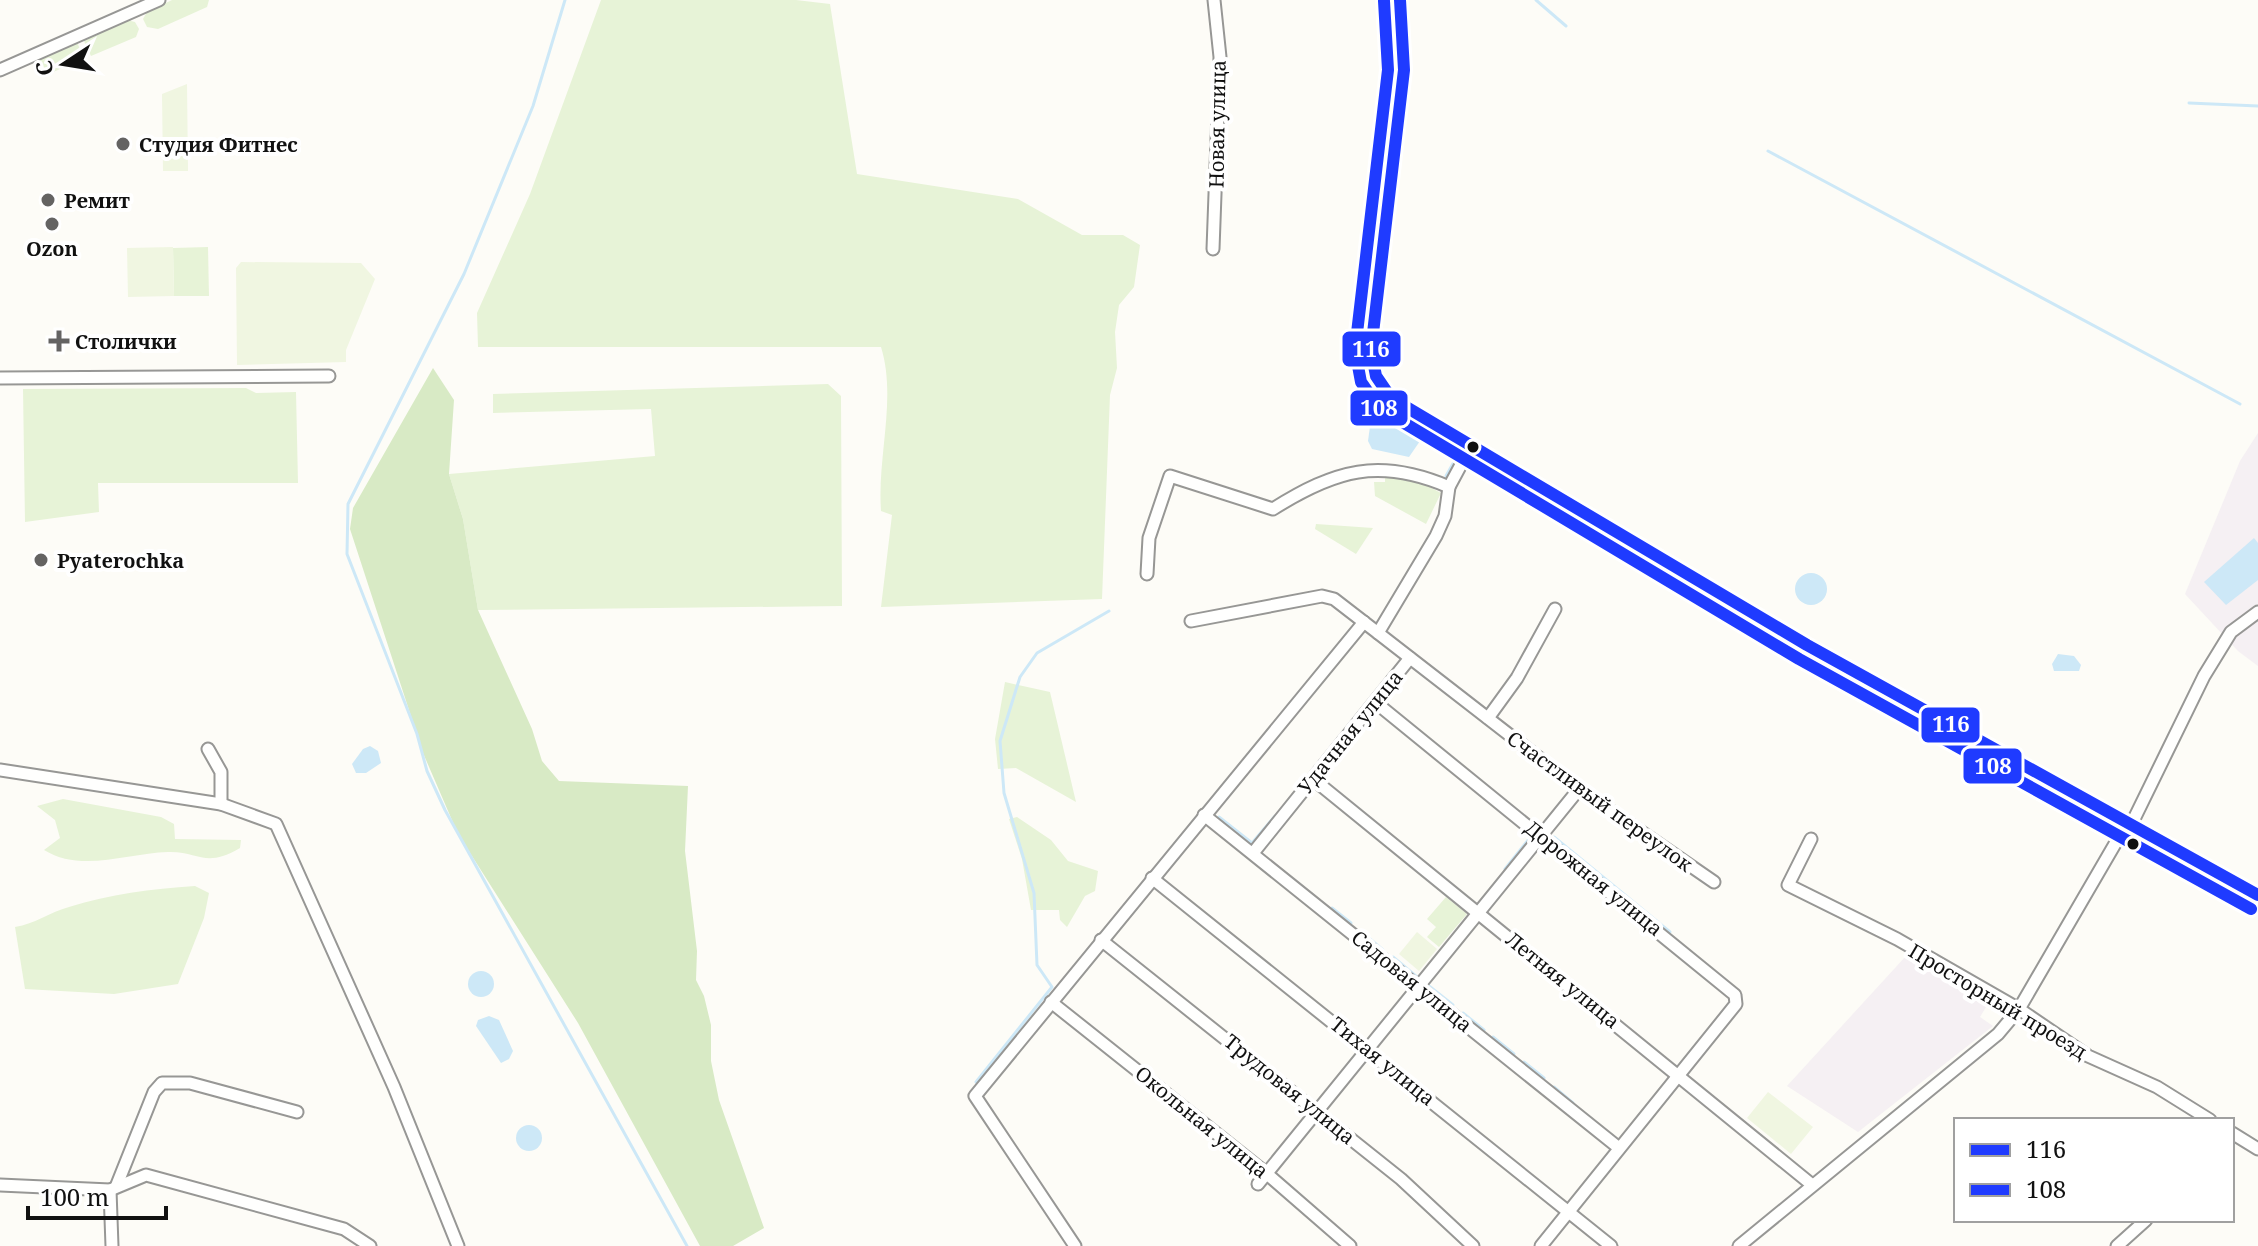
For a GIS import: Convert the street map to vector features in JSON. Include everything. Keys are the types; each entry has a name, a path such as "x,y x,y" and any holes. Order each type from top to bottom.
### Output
{"street":[{"path":"0,70 159,0"},
{"name":"Новая улица","path":"1213,249 1220,57 1214,0"},
{"path":"1400,0 1404,70 1371,357 1379,382 1391,398 1740,606 2126,825 2258,895"},
{"path":"0,378 329,376"},
{"path":"1378,633 1436,536 1445,516 1449,487 1471,446"},
{"path":"1147,574 1149,538 1170,476 1273,509 1315,482 1361,472 1405,471 1449,487"},
{"name":"Удачная улица","path":"1191,621 1322,596 1334,599 1410,658 1253,853"},
{"name":"Счастливый переулок","path":"1488,718 1517,678 1555,609"},
{"path":"1739,1246 1998,1034 2019,1009 2126,825 2135,817 2204,676 2225,641 2231,632 2258,612"},
{"path":"1075,1246 975,1096 1364,622"},
{"name":"Счастливый переулок","path":"1410,658 1579,789 1714,882"},
{"name":"Дорожная улица","path":"1375,702 1735,995 1736,1004 1541,1246"},
{"path":"208,749 221,772 221,804"},
{"path":"0,770 221,804 276,824 394,1087 458,1246"},
{"name":"Летняя улица","path":"1313,779 1811,1184"},
{"path":"1258,1184 1579,789"},
{"name":"Садовая улица","path":"1204,815 1619,1148"},
{"name":"Просторный проезд","path":"1811,839 1788,885 1897,939 2019,1009 2088,1056 2157,1087 2207,1118"},
{"name":"Тихая улица","path":"1152,878 1367,1047 1611,1246"},
{"name":"Трудовая улица","path":"1101,940 1401,1179 1473,1246"},
{"name":"Окольная улица","path":"1051,1002 1266,1173 1350,1246"},
{"path":"112,1246 113,1189 154,1092 162,1083 190,1083 297,1112"},
{"path":"2234,1136 2258,1149"},
{"path":"0,1185 113,1189 146,1175 344,1229 370,1246"},
{"path":"2117,1246 2144,1222"}],"shaded area":[{"path":"2258,433 2258,666 2238,651 2185,594 2240,461"},
{"path":"1906,956 1986,1007 1980,1017 1993,1026 1858,1132 1787,1086"}],"green space":[{"path":"172,0 209,0 207,7 158,29 147,27 143,19 147,12"},
{"path":"601,0 796,0 830,4 857,174 1018,199 1082,235 1123,235 1140,245 1134,287 1119,305 1115,332 1117,368 1110,395 1102,599 881,607 892,515 881,511 887,387 881,347 478,347 477,313 530,194"},
{"path":"127,20 135,22 139,29 136,37 91,56 83,39"},
{"path":"77,42 84,59 46,75 34,67 39,59"},
{"path":"187,84 188,171 163,171 162,94"},
{"path":"173,247 174,296 128,297 127,248"},
{"path":"208,247 209,296 174,296 173,248"},
{"path":"241,262 361,263 375,279 346,350 346,362 237,365 236,268"},
{"path":"433,368 454,400 449,474 463,519 478,610 532,729 542,761 559,781 688,786 685,851 697,951 696,980 704,996 711,1025 711,1061 719,1100 764,1228 733,1246 700,1246 578,1023 458,834 423,753 350,529 353,508"},
{"path":"828,384 841,396 842,606 478,610 463,519 449,474 655,456 651,409 493,413 493,394"},
{"path":"246,388 256,393 296,392 298,483 98,483 99,512 25,522 23,389"},
{"path":"1385,476 1422,483 1441,493 1426,524 1375,496 1374,482 1385,482"},
{"path":"1316,524 1373,528 1356,554 1315,529"},
{"path":"1005,682 1050,692 1076,802 1016,768 998,769 995,739"},
{"path":"63,799 161,817 174,824 175,839 241,840 240,848 210,858 179,852 89,861 58,857 44,850 60,838 55,820 37,806"},
{"path":"1017,817 1051,840 1068,861 1098,871 1095,891 1085,896 1067,927 1060,920 1059,910 1031,910 1022,859 1009,819"},
{"path":"195,886 209,893 204,918 178,984 114,994 25,989 15,927 100,899"},
{"path":"1446,897 1467,914 1439,947 1427,937 1436,927 1427,919"},
{"path":"1417,932 1437,949 1419,971 1399,954"},
{"path":"1768,1092 1813,1127 1791,1154 1747,1118"}],"water":[{"path":"1376,415 1418,434 1420,441 1409,457 1372,449 1368,441 1371,419"},
{"path":"2254,538 2258,543 2258,580 2226,605 2204,582"},
{"path":"1811,573 1823,577 1827,589 1823,601 1811,605 1799,601 1795,589 1799,577"},
{"path":"2058,654 2074,656 2081,665 2079,671 2054,671 2052,664"},
{"path":"370,746 378,751 381,763 366,773 356,773 352,764 363,749"},
{"path":"481,971 490,975 494,984 490,993 481,997 472,993 468,984 472,975"},
{"path":"489,1016 499,1020 513,1051 509,1059 501,1063 476,1026 478,1020"},
{"path":"529,1125 538,1129 542,1138 538,1147 529,1151 520,1147 516,1138 520,1129"}],"waterway":[{"path":"565,0 533,106 464,274 348,504 347,554 417,734 427,771 445,810 687,1246"},
{"path":"1536,0 1566,26"},
{"path":"2189,103 2258,106"},
{"path":"1768,151 2240,404"},
{"path":"1441,439 1459,453 1446,476"},
{"path":"976,1082 1052,987 1037,965 1034,893 1004,793 1000,741 1020,677 1037,653 1109,611"},
{"path":"1219,817 1252,843 1275,816"},
{"path":"1554,837 1670,932"},
{"path":"1505,869 1529,839"},
{"path":"1332,908 1351,923"},
{"path":"1364,934 1383,950"},
{"path":"1393,957 1417,977"},
{"path":"1429,986 1453,1005"},
{"path":"1463,1013 1484,1030"},
{"path":"1493,1037 1514,1054"},
{"path":"1524,1062 1544,1078"},
{"path":"1554,1087 1573,1103"}],"transit line":[{"name":"116","path":"1400,0 1404,70 1371,350 1376,376 1391,398 1807,645 2258,895"},
{"name":"108","path":"1384,1 1388,70 1355,350 1361,382 1379,408 1799,659 2251,909"}],"place":[{"name":"Студия Фитнес","path":"123,144"},
{"name":"Ремит","path":"48,200"},
{"name":"Ozon","path":"52,224"},
{"name":"Столички","path":"59,341"},
{"name":"Pyaterochka","path":"41,560"}]}
